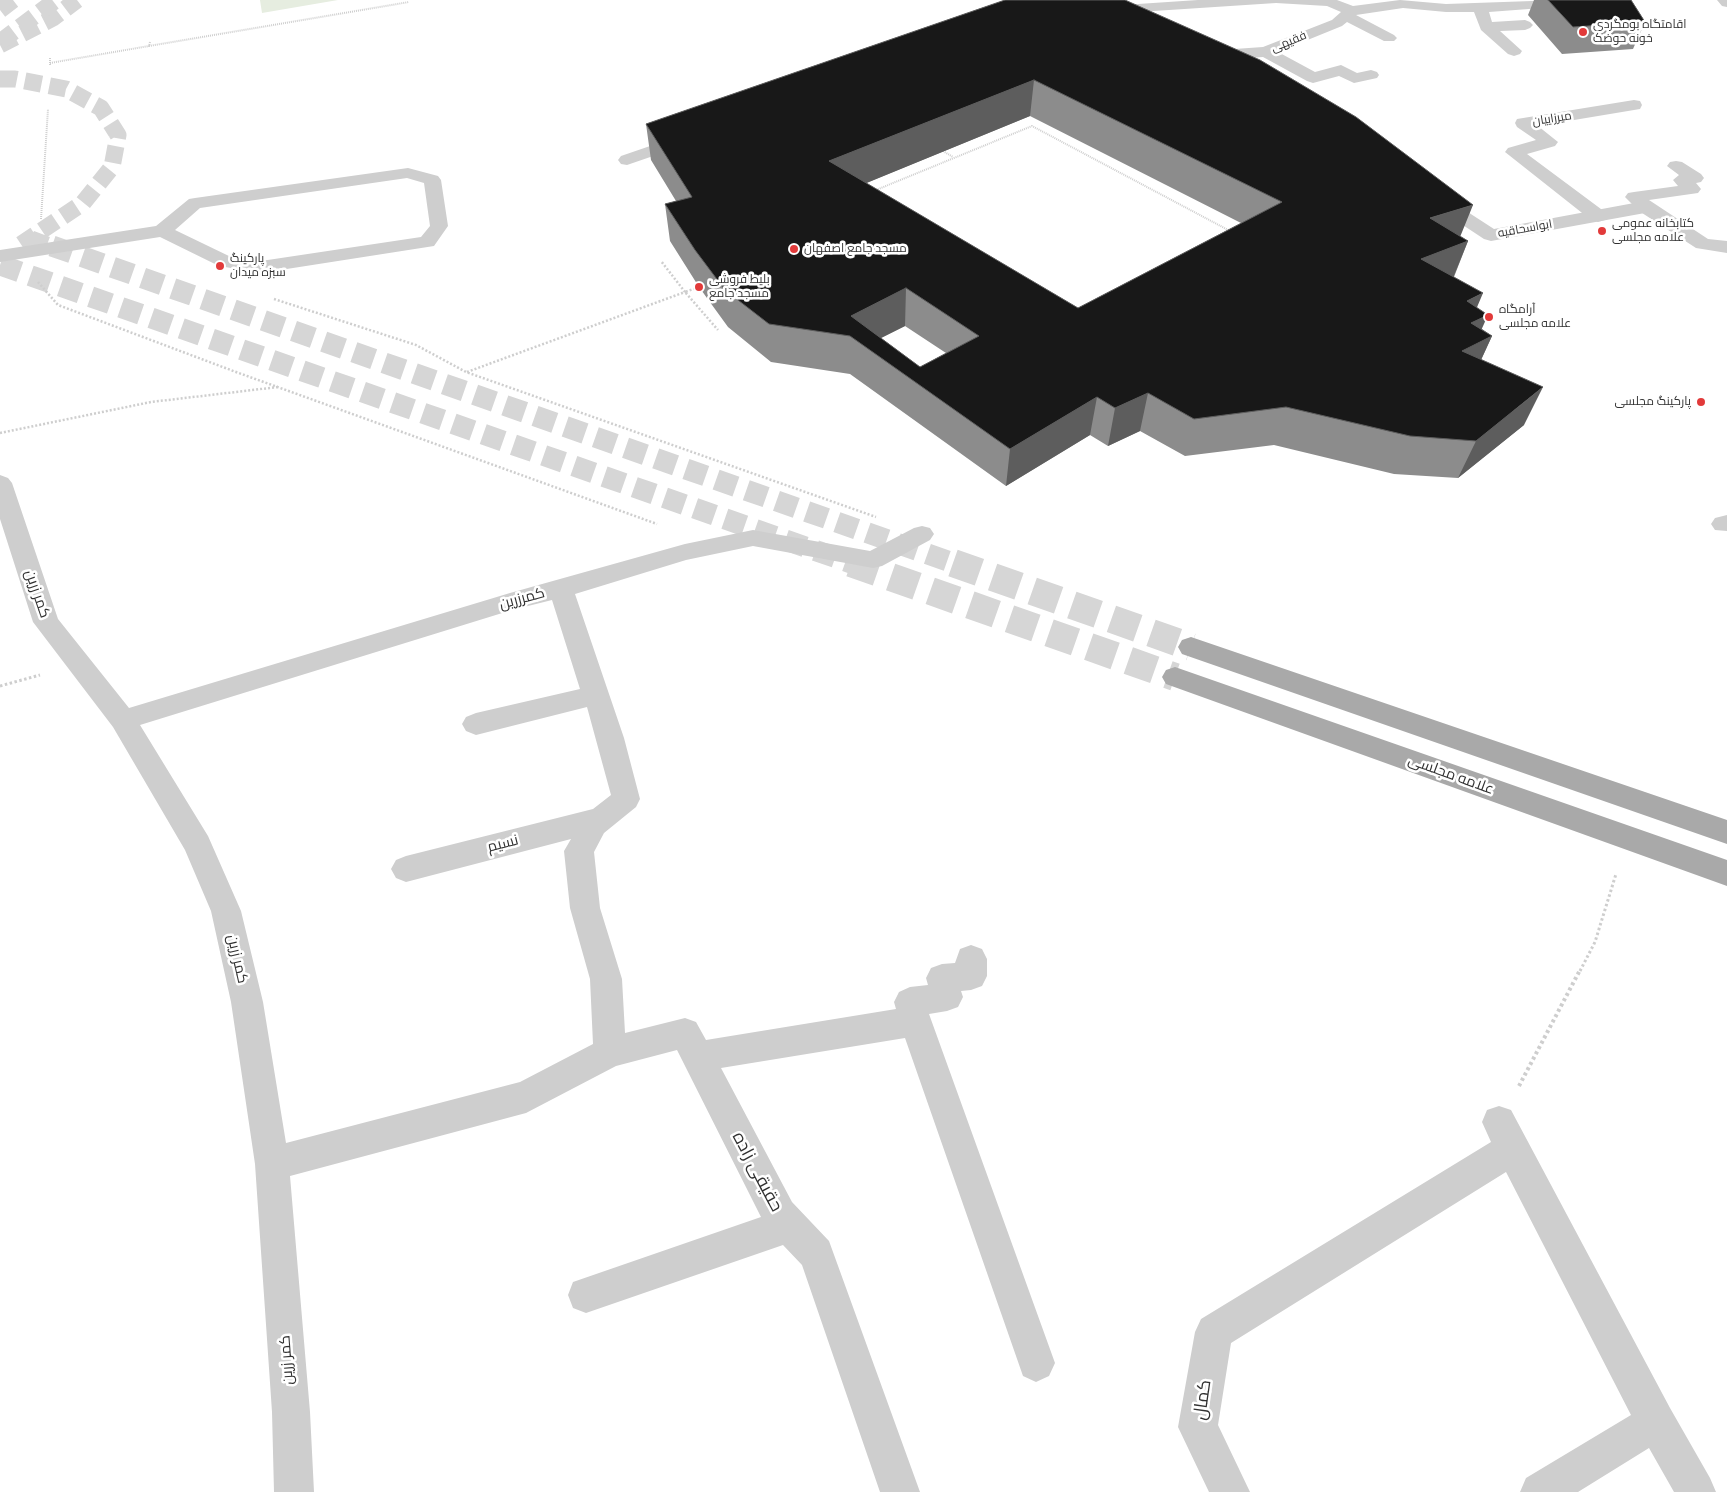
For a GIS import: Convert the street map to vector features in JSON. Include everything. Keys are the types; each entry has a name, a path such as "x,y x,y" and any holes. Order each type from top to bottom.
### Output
{"main road":[{"path":"1191,647 1727,832"},
{"name":"علامه مجلسی","path":"1175,677 1727,873"}],"street":[{"path":"1152,0 1169,7"},
{"path":"1133,28 1096,10 1271,0"},
{"path":"1280,0 1329,2 1389,38"},
{"path":"1349,14 1403,4 1446,8 1480,8 1542,4 1554,0"},
{"path":"1724,0 1727,3"},
{"path":"1480,8 1486,26 1514,51"},
{"name":"فقیهی","path":"1214,70 1190,58 1266,52 1337,23 1349,14"},
{"path":"1486,26 1525,25"},
{"path":"1266,52 1313,78 1341,70 1354,78 1370,75"},
{"name":"میرزاییان","path":"1598,216 1514,152 1549,142 1523,124 1634,105"},
{"path":"627,160 702,133"},
{"path":"1676,166 1695,178 1682,180 1692,189 1634,197 1645,207 1703,244 1727,246"},
{"path":"7,255 162,231 195,203 408,173 432,180 440,226 426,242 261,267 226,262 162,231"},
{"name":"ابواسحاقیه","path":"1426,193 1491,235 1645,207"},
{"name":"کمر زرین","path":"0,483 46,622 123,720 198,844 226,911 247,1002 272,1164 294,1492"},
{"name":"کمرزرین","path":"123,720 510,602 561,589 685,552 753,538 873,560 922,534"},
{"path":"272,1164 526,1097 610,1052 606,979 585,908 579,851 594,825 626,799 610,738 561,589"},
{"path":"476,724 596,694"},
{"name":"نسیم","path":"406,869 601,819"},
{"path":"972,959 971,976 942,978 947,997 910,1002 915,1021 1036,1363"},
{"path":"696,1057 915,1021"},
{"name":"حقیقی زاده","path":"610,1052 685,1033 779,1215 816,1254 900,1492"},
{"path":"1506,1135 1656,1422 1696,1492"},
{"name":"کمال","path":"1230,1492 1198,1427 1214,1332 1506,1135"},
{"path":"586,1295 788,1226"},
{"path":"1540,1492 1656,1422"}],"path":[{"path":"50,63 409,2"},
{"path":"149,46 150,42"},
{"path":"50,58 50,66"},
{"path":"39,251 48,109"},
{"path":"881,195 874,191 1032,126 1231,232"},
{"path":"943,151 954,158"},
{"path":"7,255 58,305 236,372 715,546"},
{"path":"661,261 718,330"},
{"path":"466,372 699,287"},
{"path":"266,296 416,344 466,372 922,534"},
{"path":"0,433 151,402 280,387"},
{"path":"1506,1135 1595,942 1628,838"}],"shaded area":[{"path":"260,0 338,0 262,13"}],"building":[{"name":"مسجد جامع اصفهان","path":"1005,0 1125,0 1260,60 1356,117 1473,205 1430,218 1468,241 1421,259 1483,293 1467,301 1488,315 1471,323 1492,336 1462,351 1543,387 1476,441 1410,436 1286,407 1194,419 1148,393 1115,408 1097,397 1010,449 850,336 769,324 725,290 695,250 665,204 692,197 646,124","holes":["1034,80 1282,202 1078,308 829,161","906,288 979,336 920,367 851,316"]},
{"path":"1548,0 1631,0 1645,22 1573,27"}],"tunnel":[{"path":"0,10 13,0"},
{"path":"0,42 56,0"},
{"path":"0,45 53,18 77,0"},
{"path":"0,79 15,79 66,89 101,108 118,135 112,167 83,203 20,245"},
{"path":"31,239 55,248"},
{"path":"52,246 956,564"},
{"path":"0,265 854,564"},
{"path":"851,563 1175,677"},
{"path":"953,563 1191,647"}],"place":[{"name":"اقامتگاه بومگردی خونه حوضک","path":"1583,32"},
{"name":"کتابخانه عمومی علامه مجلسی","path":"1602,231"},
{"name":"مسجد جامع اصفهان","path":"794,249"},
{"name":"پارکینگ سبزه میدان","path":"220,266"},
{"name":"بلیط فروشی مسجد جامع","path":"699,287"},
{"name":"آرامگاه علامه مجلسی","path":"1489,317"},
{"name":"پارکینگ مجلسی","path":"1701,402"}]}
